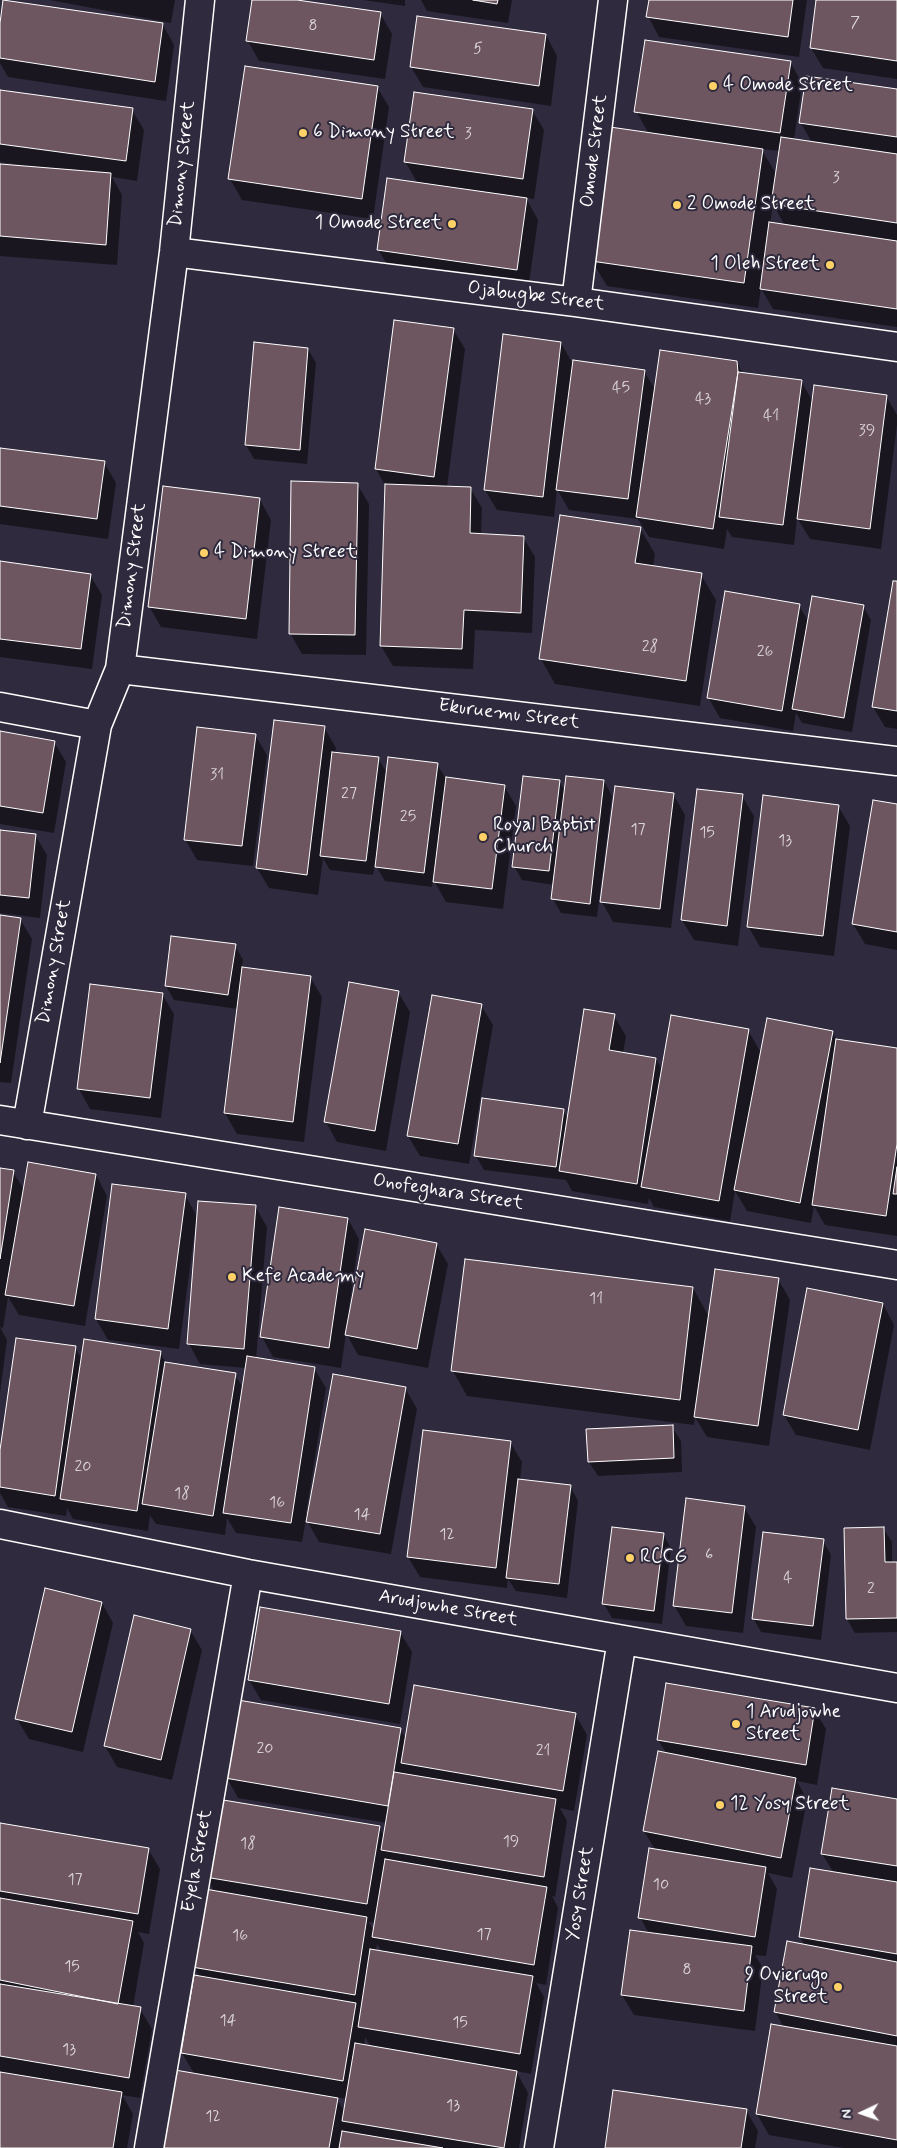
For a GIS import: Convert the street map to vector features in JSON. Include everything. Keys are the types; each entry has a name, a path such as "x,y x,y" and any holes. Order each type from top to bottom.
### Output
{"street":[{"name":"Dimony Street","path":"26,1125 97,725 120,670 174,252 200,0"},
{"name":"Omode Street","path":"576,302 613,0"},
{"name":"Ojabugbe Street","path":"174,252 576,302 897,347"},
{"name":"Ekuruemu Street","path":"120,670 897,761"},
{"path":"0,708 97,725"},
{"name":"Onofeghara Street","path":"0,1120 897,1265"},
{"name":"Arudjowhe Street","path":"0,1524 248,1574 897,1688"},
{"name":"Eyela Street","path":"149,2148 248,1574"},
{"name":"Yosy Street","path":"539,2148 622,1640"}],"building":[{"path":"3,0 163,23 155,82 0,58 0,23"},
{"path":"252,0 297,0 381,12 374,60 246,41"},
{"path":"473,0 498,0 497,4"},
{"path":"649,0 793,0 788,37 646,17"},
{"path":"816,0 897,0 897,61 810,48"},
{"path":"417,16 546,34 539,86 410,67"},
{"name":"4 Omode Street","path":"645,40 791,61 780,133 634,112"},
{"name":"6 Dimony Street","path":"245,66 378,86 362,199 228,179"},
{"path":"806,76 897,89 897,137 799,123"},
{"path":"0,90 133,108 126,161 0,144"},
{"path":"414,92 533,109 523,179 404,162"},
{"name":"2 Omode Street","path":"610,127 763,149 744,283 591,261"},
{"path":"781,137 897,154 897,223 771,204"},
{"path":"0,164 111,173 106,245 0,236"},
{"name":"1 Omode Street","path":"387,178 527,198 517,270 377,250"},
{"name":"1 Oleh Street","path":"769,222 897,241 897,309 760,289"},
{"path":"394,320 454,328 434,477 375,469"},
{"path":"503,334 561,342 543,497 484,490"},
{"path":"254,342 308,348 300,450 245,445"},
{"path":"660,350 737,361 738,372 713,529 636,517"},
{"path":"573,360 645,370 628,499 556,490"},
{"path":"738,372 802,380 783,525 719,517"},
{"path":"814,385 887,395 870,529 797,519"},
{"path":"0,448 105,461 97,519 0,506"},
{"path":"291,481 358,483 355,635 289,634"},
{"path":"385,484 471,487 470,533 524,536 521,613 464,610 462,649 380,646"},
{"name":"4 Dimony Street","path":"163,486 260,498 246,619 148,607"},
{"path":"560,515 641,527 635,563 702,573 686,681 539,659"},
{"path":"0,561 91,574 81,649 0,639"},
{"path":"893,581 897,581 897,711 872,707"},
{"path":"725,591 800,604 782,711 707,698"},
{"path":"812,596 864,605 844,718 792,709"},
{"path":"274,720 325,726 307,875 256,868"},
{"path":"197,727 256,734 242,846 184,840"},
{"path":"0,731 55,741 43,813 0,806"},
{"path":"332,752 379,757 366,861 320,856"},
{"path":"388,757 438,763 424,873 375,867"},
{"path":"523,776 560,780 549,871 512,867"},
{"path":"566,776 604,780 590,904 551,899"},
{"path":"446,777 505,785 492,889 433,882"},
{"path":"615,786 674,793 660,909 600,902"},
{"path":"697,789 743,794 727,926 681,920"},
{"path":"763,795 839,805 823,936 747,927"},
{"path":"873,800 897,804 897,932 852,924"},
{"path":"0,830 36,834 29,898 0,895"},
{"path":"0,915 21,918 0,1063"},
{"path":"171,936 236,944 228,995 165,986"},
{"path":"242,967 311,976 293,1122 224,1113"},
{"path":"349,982 399,991 375,1131 324,1122"},
{"path":"90,984 163,993 150,1098 77,1089"},
{"path":"432,995 482,1004 458,1144 407,1136"},
{"path":"584,1009 615,1014 609,1050 656,1058 637,1184 559,1171"},
{"path":"671,1015 749,1029 719,1201 641,1187"},
{"path":"767,1018 833,1031 800,1203 734,1190"},
{"path":"836,1039 897,1048 897,1144 886,1216 812,1205"},
{"path":"482,1098 564,1109 556,1167 474,1156"},
{"path":"28,1162 96,1174 74,1306 5,1295"},
{"path":"897,1167 897,1194 893,1194"},
{"path":"0,1168 14,1170 0,1259"},
{"path":"112,1184 186,1193 168,1329 95,1319"},
{"path":"198,1201 256,1205 244,1349 187,1344"},
{"path":"279,1207 348,1218 329,1348 260,1337"},
{"path":"365,1229 437,1243 417,1349 345,1335"},
{"path":"465,1259 693,1287 680,1400 451,1371"},
{"path":"715,1269 779,1278 758,1426 694,1417"},
{"path":"807,1288 883,1303 858,1430 783,1415"},
{"path":"16,1338 76,1346 55,1496 0,1487 0,1450"},
{"path":"84,1339 161,1351 137,1511 60,1499"},
{"path":"247,1356 315,1367 291,1523 223,1513"},
{"path":"165,1362 236,1373 213,1516 142,1504"},
{"path":"333,1374 406,1387 380,1534 306,1522"},
{"path":"673,1425 674,1458 588,1462 586,1429"},
{"path":"423,1430 511,1441 496,1568 407,1557"},
{"path":"518,1479 571,1485 559,1584 506,1578"},
{"path":"686,1498 745,1506 732,1613 673,1606"},
{"path":"612,1527 664,1533 654,1611 602,1604"},
{"path":"884,1527 885,1562 897,1562 897,1618 846,1619 844,1528"},
{"path":"763,1532 824,1539 813,1626 752,1619"},
{"path":"45,1588 102,1602 72,1732 15,1719"},
{"path":"260,1607 401,1631 389,1704 248,1680"},
{"path":"134,1615 191,1629 161,1760 104,1746"},
{"name":"1 Arudjowhe Street","path":"666,1683 815,1708 806,1765 657,1740"},
{"path":"414,1685 576,1713 563,1791 401,1763"},
{"path":"238,1700 401,1728 388,1806 225,1778"},
{"name":"12 Yosy Street","path":"658,1751 796,1778 781,1858 643,1831"},
{"path":"394,1772 556,1799 544,1877 381,1850"},
{"path":"832,1788 897,1799 897,1866 821,1854"},
{"path":"217,1799 380,1826 367,1904 205,1877"},
{"path":"0,1823 149,1848 138,1914 0,1891"},
{"path":"649,1848 766,1867 755,1937 638,1918"},
{"path":"385,1859 547,1887 534,1965 372,1937"},
{"path":"810,1868 897,1882 897,1954 799,1937"},
{"path":"205,1889 367,1917 355,1995 192,1967"},
{"path":"0,1898 133,1921 118,2004 0,1980"},
{"path":"630,1930 752,1946 744,2011 621,1995"},
{"name":"9 Ovierugo Street","path":"787,1941 897,1962 897,2036 774,2012"},
{"path":"370,1949 533,1976 520,2054 358,2027"},
{"path":"194,1975 356,2003 343,2081 181,2053"},
{"path":"0,1984 141,2007 129,2078 0,2056"},
{"path":"771,2024 897,2046 897,2140 756,2114"},
{"path":"355,2043 517,2071 504,2148 342,2121"},
{"path":"175,2070 338,2098 329,2148 162,2148"},
{"path":"0,2072 122,2092 113,2148 0,2148"},
{"path":"613,2090 747,2109 741,2148 605,2148"},
{"path":"342,2131 443,2148 339,2148"}],"place":[{"name":"4 Omode Street","path":"713,86"},
{"name":"6 Dimony Street","path":"303,133"},
{"name":"2 Omode Street","path":"677,205"},
{"name":"1 Omode Street","path":"452,224"},
{"name":"1 Oleh Street","path":"830,265"},
{"name":"4 Dimony Street","path":"204,553"},
{"name":"Royal Baptist Church","path":"483,837"},
{"name":"Kefe Academy","path":"232,1277"},
{"name":"RCCG","path":"630,1558"},
{"name":"1 Arudjowhe Street","path":"736,1724"},
{"name":"12 Yosy Street","path":"720,1805"},
{"name":"9 Ovierugo Street","path":"838,1987"}]}
